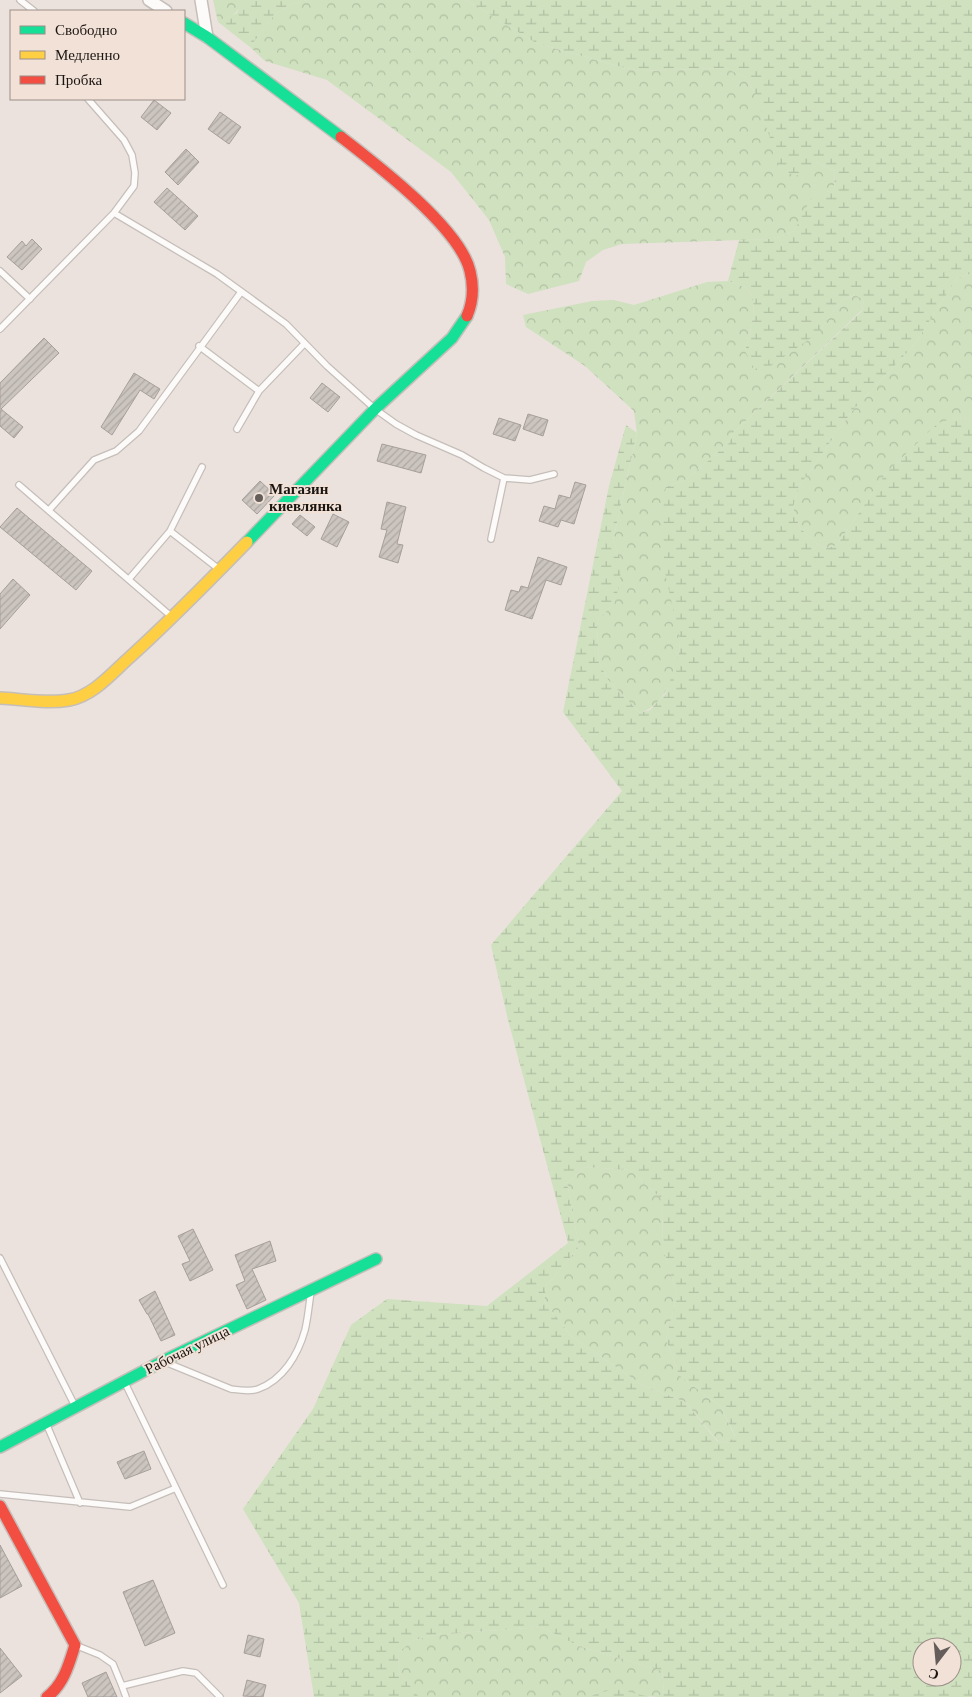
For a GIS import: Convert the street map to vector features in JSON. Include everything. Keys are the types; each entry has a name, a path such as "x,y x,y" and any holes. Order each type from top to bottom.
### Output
{"street":[{"path":"149,0 164,10"},
{"path":"201,0 207,37"},
{"path":"0,698 45,701 68,700 84,695 99,685 173,618 375,409 452,338 465,320 472,304 470,270 464,255 436,219 394,180 350,144 207,37 185,24"},
{"name":"Рабочая улица","path":"0,1447 163,1361 376,1259"},
{"path":"0,1506 76,1645 62,1681 54,1693 47,1697"}],"lane":[{"path":"20,0 33,10"},
{"path":"0,330 114,213 134,186 135,173 132,155 124,140 89,100"},
{"path":"114,213 217,274 286,324 304,344 375,409 396,424 462,455 504,478 530,480 554,474"},
{"path":"0,271 30,299"},
{"path":"48,510 94,460 116,451 139,431 160,404 199,346 241,292"},
{"path":"237,429 259,391 304,344"},
{"path":"199,346 259,391"},
{"path":"129,579 170,531 202,467"},
{"path":"491,539 504,478"},
{"path":"19,486 173,618"},
{"path":"170,531 221,570"},
{"path":"0,1258 76,1408"},
{"path":"163,1361 230,1389 257,1390 284,1373 292,1360 305,1331 311,1291"},
{"path":"124,1382 223,1585"},
{"path":"46,1423 80,1503"},
{"path":"0,1494 130,1507 176,1488"},
{"path":"76,1645 100,1655 113,1664 126,1697"},
{"path":"122,1686 183,1671 196,1673 220,1697"}],"green space":[{"path":"213,0 242,0 236,12 218,22"},
{"path":"242,0 307,0 290,5 274,15 250,47 218,22 237,13"},
{"path":"307,0 466,0 536,43 618,66 640,71 726,68 745,77 756,95 816,162 835,171 834,190 814,195 794,231 774,239 622,244 603,250 586,262 579,281 528,294 506,284 505,257 489,220 451,172 327,80 265,61 250,47 274,15 290,5"},
{"path":"466,0 972,0 972,273 957,278 914,345 852,411 798,488 793,508 800,528 818,545 828,548 837,545 886,473 938,423 958,417 972,420 972,1697 659,1697 664,1691 662,1671 579,1646 541,1627 434,1635 414,1640 398,1652 399,1672 419,1697 314,1697 299,1603 243,1509 313,1409 351,1325 387,1299 487,1306 568,1243 508,1020 491,945 622,791 563,712 609,486 626,425 637,433 613,540 621,561 620,583 614,604 599,618 597,628 599,662 608,680 640,713 650,710 666,693 679,653 680,640 664,568 662,506 666,487 687,479 729,443 733,433 862,311 864,300 855,295 842,300 818,333 765,370 755,370 745,351 754,310 751,294 747,289 728,281 739,240 774,239 794,231 813,195 834,190 835,171 816,162 801,176 781,172 756,95 745,77 726,68 640,71 536,43","holes":["585,1167 630,1170 662,1199 663,1247 677,1296 666,1339 679,1375 721,1407 735,1436 728,1443 717,1441 685,1402 642,1385 571,1336 544,1301 546,1286 579,1247 567,1183"]},
{"path":"972,273 972,420 958,417 938,424 886,473 837,545 828,548 818,545 800,528 793,508 798,488 852,411 914,345 957,278"},
{"path":"728,281 747,289 751,294 753,302 753,318 745,351 818,333 842,300 856,295 864,300 862,310 733,433 729,443 687,479 666,487 680,640 679,651 674,673 665,693 658,702 640,713 608,680 599,662 597,628 599,618 614,604 621,561 613,540 637,434 634,411 585,366 526,327 523,315 592,301 614,300 634,305 707,282"},
{"path":"585,1167 630,1170 662,1199 663,1247 677,1296 666,1339 679,1375 721,1407 735,1437 728,1443 718,1441 685,1402 642,1385 571,1336 544,1301 546,1286 579,1247 567,1183"},
{"path":"541,1627 579,1646 662,1671 664,1691 659,1697 598,1693 589,1697 419,1697 399,1672 398,1652 414,1640 434,1635"},
{"path":"617,1689 650,1697 589,1697"}],"building":[{"path":"154,100 171,113 157,130 141,117"},
{"path":"220,112 241,127 229,144 208,129"},
{"path":"186,149 199,162 178,185 165,172"},
{"path":"167,188 198,216 185,230 154,202"},
{"path":"32,239 42,249 22,270 7,257 22,241 26,246"},
{"path":"44,338 59,353 1,409 23,427 14,438 0,426 0,383"},
{"path":"134,373 160,389 154,399 140,390 112,435 101,427"},
{"path":"322,383 340,397 328,412 310,398"},
{"path":"528,414 548,420 543,436 523,429"},
{"path":"499,418 521,425 515,441 493,434"},
{"path":"382,444 426,455 421,473 377,461"},
{"name":"Магазин киевлянка","path":"260,481 275,495 257,514 242,500"},
{"path":"575,482 586,485 574,524 561,520 558,527 539,521 544,506 555,509 559,495 570,498"},
{"path":"387,502 406,507 397,544 403,545 398,563 379,557 387,530 381,529"},
{"path":"17,508 92,571 76,590 0,527"},
{"path":"333,514 349,522 337,547 321,539"},
{"path":"300,515 315,527 307,536 292,524"},
{"path":"538,557 567,567 561,585 546,580 532,619 505,610 511,590 519,592 521,586 528,588"},
{"path":"13,579 30,595 0,629 0,594"},
{"path":"193,1229 213,1270 190,1281 182,1264 190,1261 178,1236"},
{"path":"270,1241 276,1261 252,1269 266,1300 247,1309 236,1285 245,1281 235,1255"},
{"path":"155,1291 175,1335 161,1341 139,1300"},
{"path":"144,1451 151,1469 125,1479 117,1462"},
{"path":"0,1545 22,1586 0,1598"},
{"path":"153,1580 175,1633 145,1646 123,1592"},
{"path":"248,1635 264,1639 260,1657 244,1653"},
{"path":"0,1648 22,1676 0,1693"},
{"path":"106,1672 117,1697 88,1697 82,1683"},
{"path":"247,1680 266,1685 263,1697 243,1696"}],"traffic: fast":[{"path":"185,24 207,37 341,137"},
{"path":"247,542 375,409 452,338 467,316"},
{"path":"0,1447 163,1361 376,1259"}],"traffic: slow":[{"path":"0,698 61,701 78,698 94,689 160,629 247,542"}],"traffic: jam":[{"path":"341,137 395,180 451,236 463,254 470,271 472,300 467,316"},
{"path":"0,1506 75,1645 62,1680 47,1697"}],"place":[{"name":"Магазин киевлянка","path":"259,498"}]}
